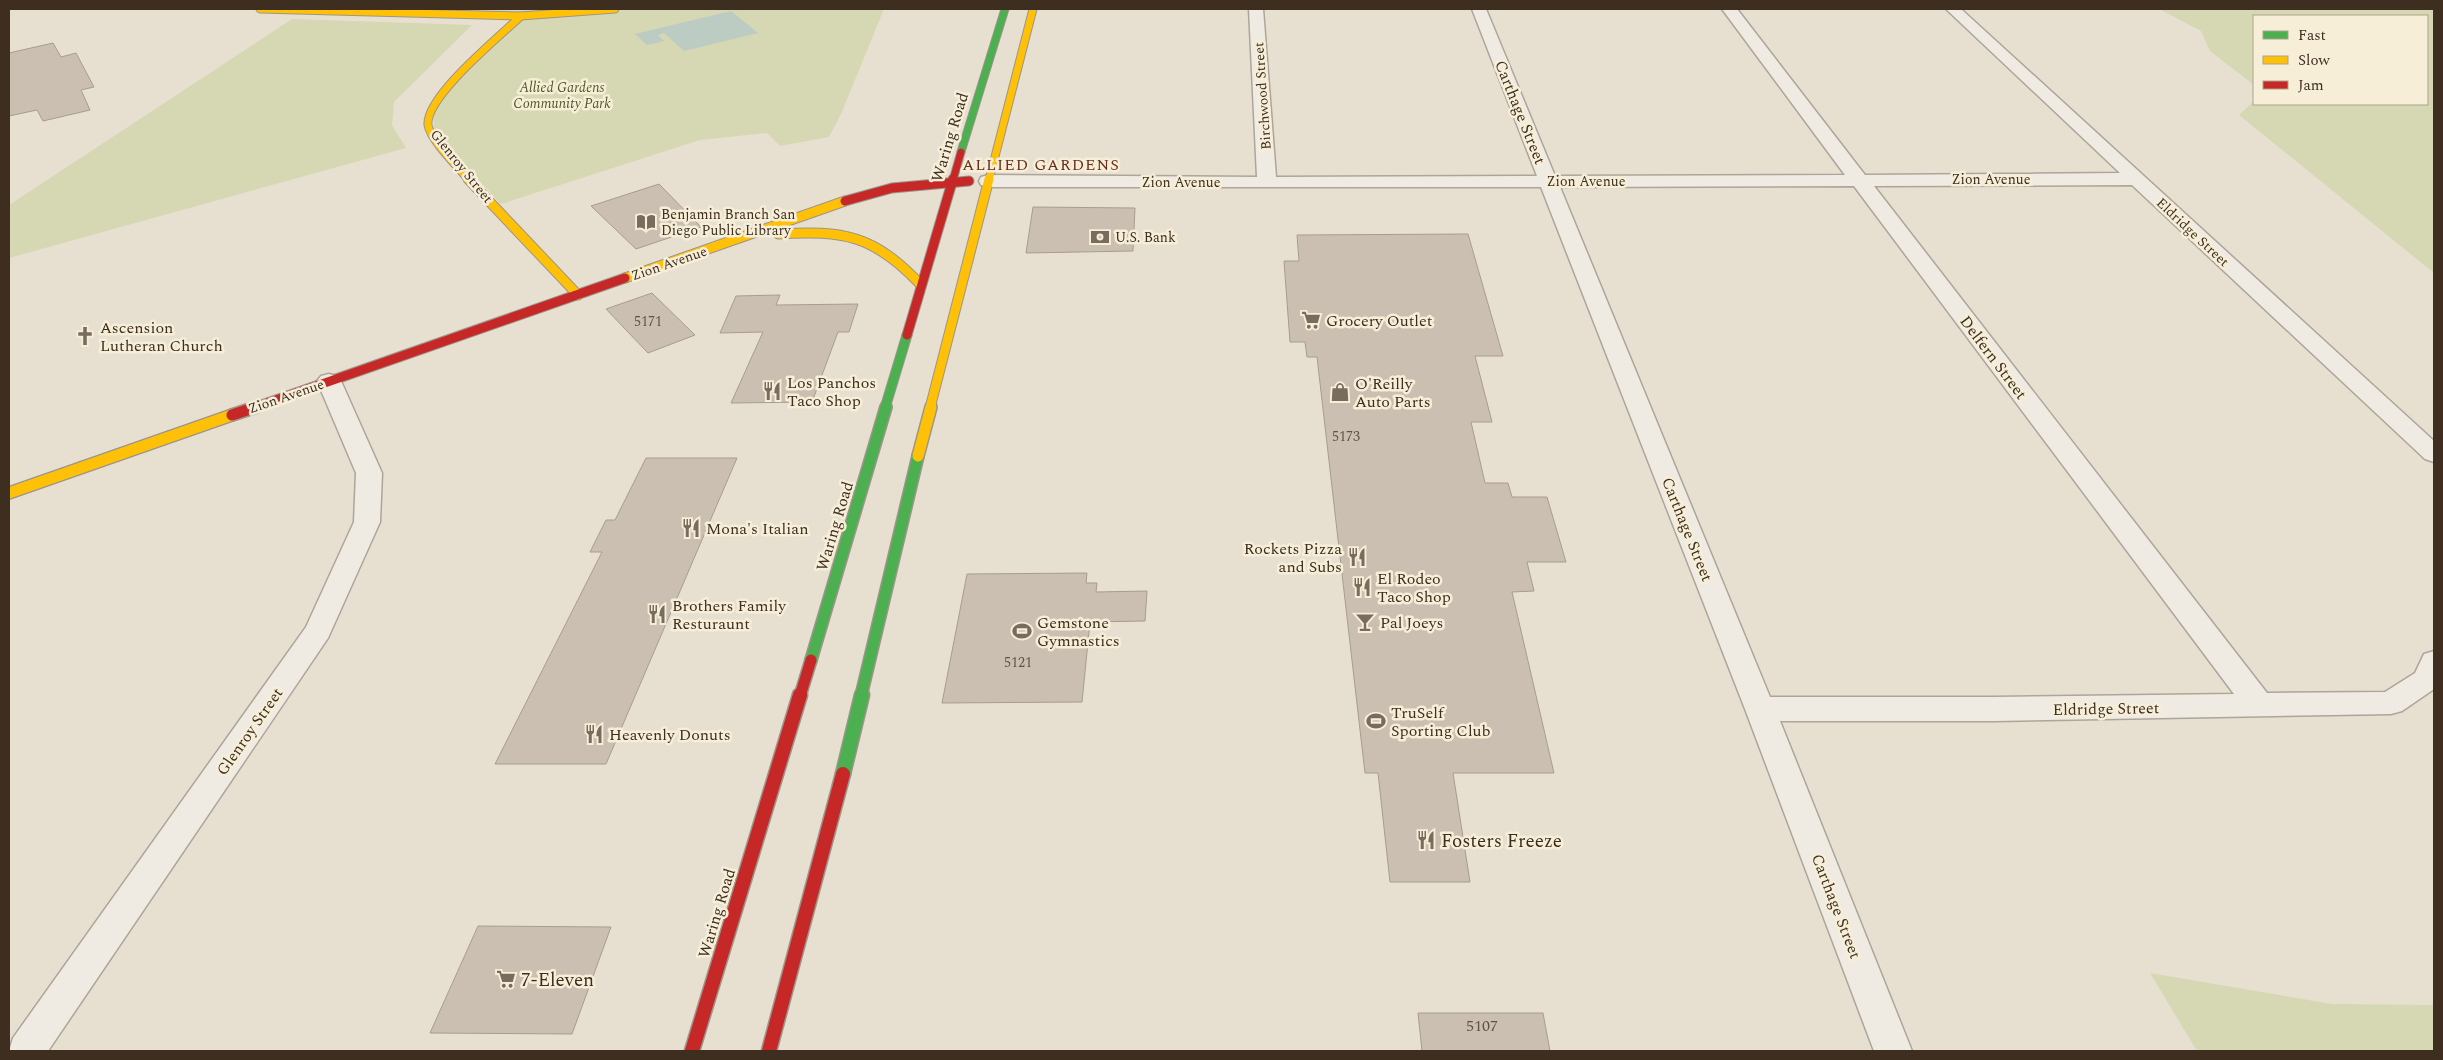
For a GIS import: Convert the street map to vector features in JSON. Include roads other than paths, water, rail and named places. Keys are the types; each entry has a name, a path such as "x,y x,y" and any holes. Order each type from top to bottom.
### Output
{"main road":[{"path":"260,9 521,16 615,9"},
{"name":"Waring Road","path":"692,1051 1005,9"},
{"path":"769,1051 854,733 899,531 1033,9"},
{"name":"Glenroy Street","path":"521,16 442,91 432,107 428,124 432,135 471,183 578,295"},
{"name":"Zion Avenue","path":"9,493 855,198 883,190 953,181 988,181"},
{"path":"738,239 792,232 844,234 869,242 896,258 921,285"}],"street":[{"name":"Birchwood Street","path":"1256,9 1267,182"},
{"name":"Carthage Street","path":"1479,9 1760,709 1893,1051"},
{"name":"Delfern Street","path":"1729,9 2260,706"},
{"name":"Eldridge Street","path":"1953,9 2434,454"},
{"name":"Zion Avenue","path":"988,181 1549,182 2135,179"},
{"name":"Glenroy Street","path":"26,1051 318,631 366,522 369,473 329,381"},
{"name":"Eldridge Street","path":"1760,709 2260,706 2391,703 2426,680 2434,662"}],"place":[{"name":"Benjamin Branch San Diego Public Library","path":"646,222"},
{"name":"U.S. Bank","path":"1100,237"},
{"name":"Grocery Outlet","path":"1311,320"},
{"name":"Ascension Lutheran Church","path":"85,336"},
{"name":"Los Panchos Taco Shop","path":"772,391"},
{"name":"O'Reilly Auto Parts","path":"1340,392"},
{"name":"Mona's Italian","path":"691,528"},
{"name":"Rockets Pizza and Subs","path":"1357,557"},
{"name":"El Rodeo Taco Shop","path":"1362,587"},
{"name":"Brothers Family Resturaunt","path":"657,614"},
{"name":"Pal Joeys","path":"1365,622"},
{"name":"Gemstone Gymnastics","path":"1022,631"},
{"name":"TruSelf Sporting Club","path":"1376,721"},
{"name":"Heavenly Donuts","path":"594,734"},
{"name":"Fosters Freeze","path":"1426,840"},
{"name":"7-Eleven","path":"506,979"}],"district":[{"name":"ALLIED GARDENS","path":"1041,164"}],"park label":[{"name":"Allied Gardens Community Park","path":"562,95"}]}
